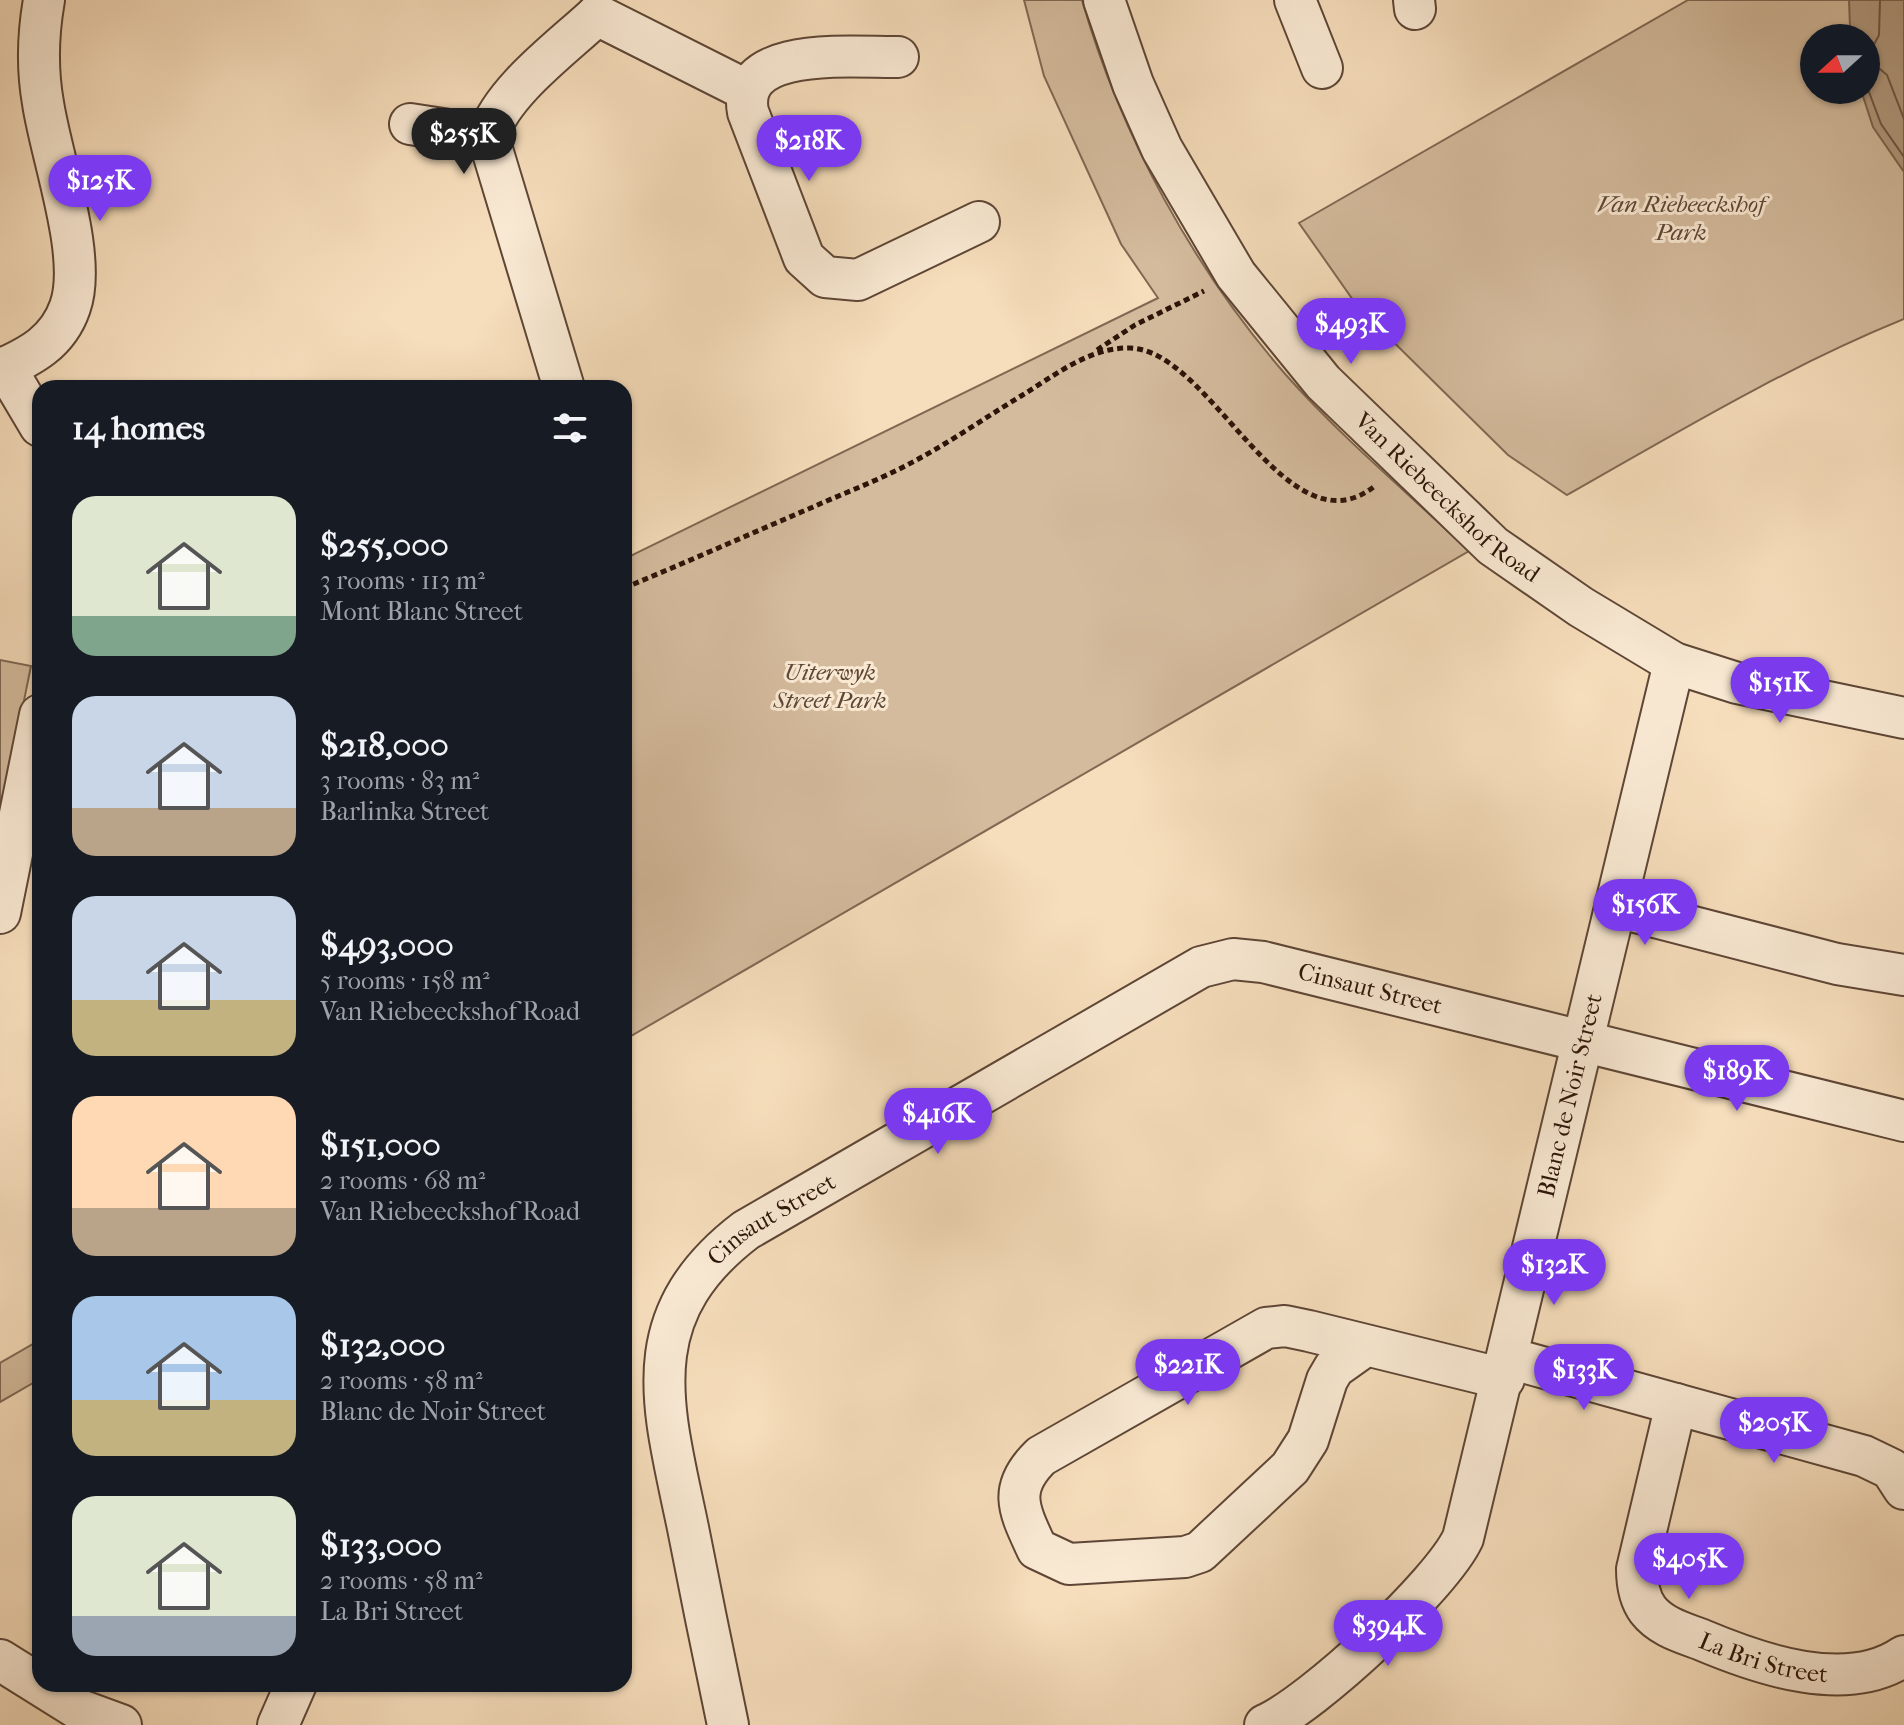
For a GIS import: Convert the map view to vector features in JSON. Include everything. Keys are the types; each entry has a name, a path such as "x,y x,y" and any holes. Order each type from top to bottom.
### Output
{"street":[{"path":"32,414 2,368 33,355 48,343 70,308 75,290 73,252 39,75 44,0"},
{"name":"Van Riebeeckshof Road","path":"1104,0 1133,84 1162,149 1236,275 1323,382 1403,463 1493,546 1581,607 1674,663 1737,683 1904,718"},
{"path":"1295,0 1322,68"},
{"path":"562,380 488,136 497,116 527,80 597,8 748,91"},
{"path":"898,57 778,62 759,73 748,91 748,112 804,258 825,277 858,280 979,222"},
{"path":"410,124 488,136"},
{"name":"Blanc de Noir Street","path":"1265,1725 1315,1712 1450,1563 1470,1519 1674,663"},
{"path":"0,913 32,755"},
{"path":"1616,907 1837,964 1904,975"},
{"name":"Cinsaut Street","path":"728,1725 662,1392 666,1349 679,1308 707,1264 725,1246 846,1172 1217,962 1263,962 1904,1121"},
{"path":"1365,1346 1334,1368 1327,1380 1308,1440 1290,1468 1200,1552 1185,1557 1069,1564 1037,1549 1018,1498 1023,1473 1041,1456 1266,1328 1285,1326 1365,1346 1506,1369 1676,1404 1864,1456 1891,1469 1904,1489"},
{"name":"La Bri Street","path":"1676,1404 1637,1569 1637,1585 1649,1612 1670,1627 1723,1649 1791,1671 1867,1672 1904,1656"},
{"path":"0,1660 32,1684"},
{"path":"43,1692 78,1718 121,1725"},
{"path":"278,1725 292,1692"}],"path":[{"path":"632,585 907,465 1135,325 1236,275"},
{"path":"1093,353 1131,348 1146,352 1173,367 1199,386 1263,460 1309,492 1335,502 1349,502 1366,494 1403,463"}],"green space":[{"name":"Uiterwyk Street Park","path":"1024,0 1082,0 1117,101 1139,150 1191,245 1220,290 1252,334 1307,398 1469,551 632,1035 632,555 1158,298 1121,244 1044,76"},
{"name":"Van Riebeeckshof Park","path":"1688,0 1904,0 1904,319 1775,379 1567,495 1508,455 1358,307 1299,223"},
{"path":"0,660 31,666 0,819"},
{"path":"32,1345 32,1384 0,1402 0,1363"}],"water":[{"path":"1849,0 1904,0 1904,172 1873,127 1866,104 1880,104 1880,24 1850,24"}]}
